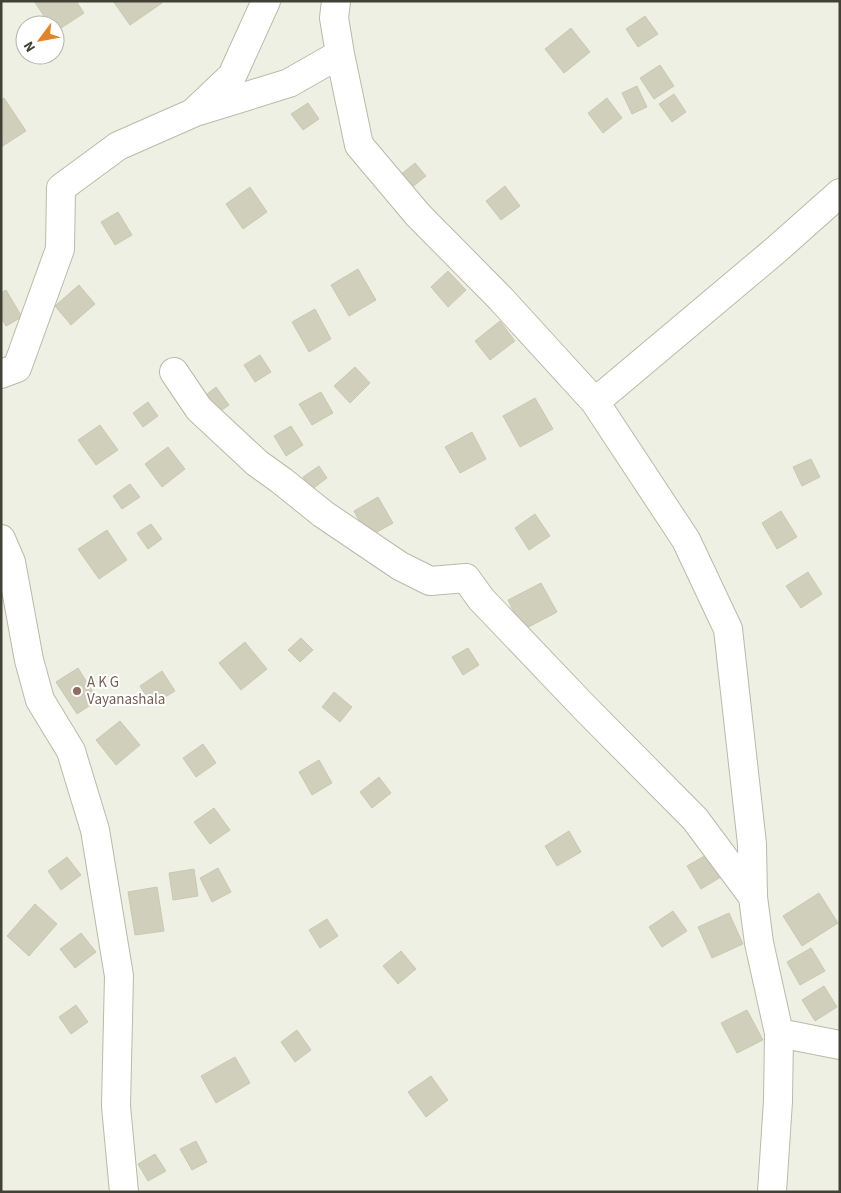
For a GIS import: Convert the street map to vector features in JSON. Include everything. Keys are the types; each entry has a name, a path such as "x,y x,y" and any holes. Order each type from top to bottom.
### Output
{"street":[{"path":"193,113 232,76 266,1"},
{"path":"336,1 334,18 359,145 418,214 501,299 595,402 686,540 728,629 752,844 753,897 759,943 779,1033 778,1101 772,1192"},
{"path":"1,374 17,368 60,249 61,188 118,146 193,113 289,83 340,54"},
{"path":"595,402 770,255 840,193"},
{"path":"174,372 199,409 257,463 323,514 400,566 430,581 466,578 481,599 695,818 753,897"},
{"path":"1,539 11,562 29,660 40,700 71,751 95,830 119,976 116,1106 124,1192"},
{"path":"779,1033 840,1045"}],"building":[{"path":"34,1 76,1 84,13 65,25 65,15 43,15"},
{"path":"113,1 161,1 162,3 130,25"},
{"path":"645,16 658,34 638,47 626,29"},
{"path":"571,28 590,52 564,73 545,49"},
{"path":"660,65 674,86 654,99 640,78"},
{"path":"637,86 647,107 632,114 622,93"},
{"path":"674,94 686,112 672,122 659,104"},
{"path":"4,98 26,131 1,147 1,100"},
{"path":"607,98 622,118 603,133 588,113"},
{"path":"308,103 319,119 303,130 291,114"},
{"path":"415,163 426,176 411,188 400,175"},
{"path":"505,186 520,206 501,220 486,201"},
{"path":"250,187 267,212 243,229 226,204"},
{"path":"118,212 132,235 115,245 101,222"},
{"path":"358,269 376,300 349,316 331,285"},
{"path":"448,271 466,290 448,307 431,287"},
{"path":"79,285 95,304 71,325 55,306"},
{"path":"6,290 22,317 6,326 1,317 1,293"},
{"path":"315,309 331,339 309,352 292,322"},
{"path":"500,321 515,341 490,360 475,341"},
{"path":"260,355 271,372 255,382 244,365"},
{"path":"355,367 370,383 350,403 334,386"},
{"path":"216,387 229,405 215,415 202,398"},
{"path":"321,392 333,413 312,425 299,404"},
{"path":"535,398 553,429 520,447 503,416"},
{"path":"148,402 158,416 143,427 133,413"},
{"path":"100,425 118,450 96,465 78,440"},
{"path":"291,426 303,445 286,456 274,436"},
{"path":"472,432 486,459 460,473 445,447"},
{"path":"168,447 185,469 162,487 145,464"},
{"path":"811,459 820,477 802,486 793,467"},
{"path":"319,466 327,478 311,490 303,477"},
{"path":"130,484 140,497 122,509 113,496"},
{"path":"378,497 393,523 368,537 354,511"},
{"path":"781,511 797,537 777,549 762,523"},
{"path":"535,514 550,536 529,550 515,528"},
{"path":"151,524 162,539 148,549 137,533"},
{"path":"107,530 127,560 99,579 78,549"},
{"path":"808,572 822,594 801,608 786,586"},
{"path":"541,583 557,612 523,630 508,600"},
{"path":"301,638 313,650 300,662 288,650"},
{"path":"245,642 267,669 241,690 219,663"},
{"path":"468,648 479,665 463,675 452,657"},
{"name":"A K G Vayanashala","path":"78,668 98,700 77,714 56,682"},
{"path":"162,671 175,691 152,705 140,686"},
{"path":"334,692 352,707 340,722 322,707"},
{"path":"120,721 140,745 116,765 96,740"},
{"path":"203,744 216,763 196,777 183,758"},
{"path":"319,760 332,783 312,795 299,772"},
{"path":"379,777 391,793 372,808 360,792"},
{"path":"214,808 230,830 210,844 194,822"},
{"path":"569,831 581,852 557,866 545,846"},
{"path":"708,854 721,877 701,889 687,866"},
{"path":"67,857 81,875 61,890 48,871"},
{"path":"218,868 231,892 212,902 200,878"},
{"path":"194,869 198,896 173,900 169,873"},
{"path":"157,887 164,931 135,935 128,892"},
{"path":"819,893 838,923 802,946 783,916"},
{"path":"35,904 57,924 29,956 7,936"},
{"path":"673,911 687,931 662,947 649,927"},
{"path":"729,913 743,944 712,958 698,927"},
{"path":"327,919 338,936 320,948 309,930"},
{"path":"81,933 96,952 75,968 60,949"},
{"path":"811,948 825,971 800,985 787,962"},
{"path":"401,951 416,969 398,984 383,966"},
{"path":"824,986 837,1007 815,1021 802,1000"},
{"path":"76,1005 88,1022 71,1034 59,1017"},
{"path":"747,1010 763,1040 737,1053 721,1023"},
{"path":"297,1030 311,1050 295,1062 281,1042"},
{"path":"235,1057 250,1083 216,1103 201,1076"},
{"path":"431,1076 448,1100 426,1117 408,1092"},
{"path":"196,1141 207,1162 192,1170 180,1149"},
{"path":"155,1154 166,1171 148,1181 138,1164"}],"place":[{"name":"A K G Vayanashala","path":"77,691"}]}
